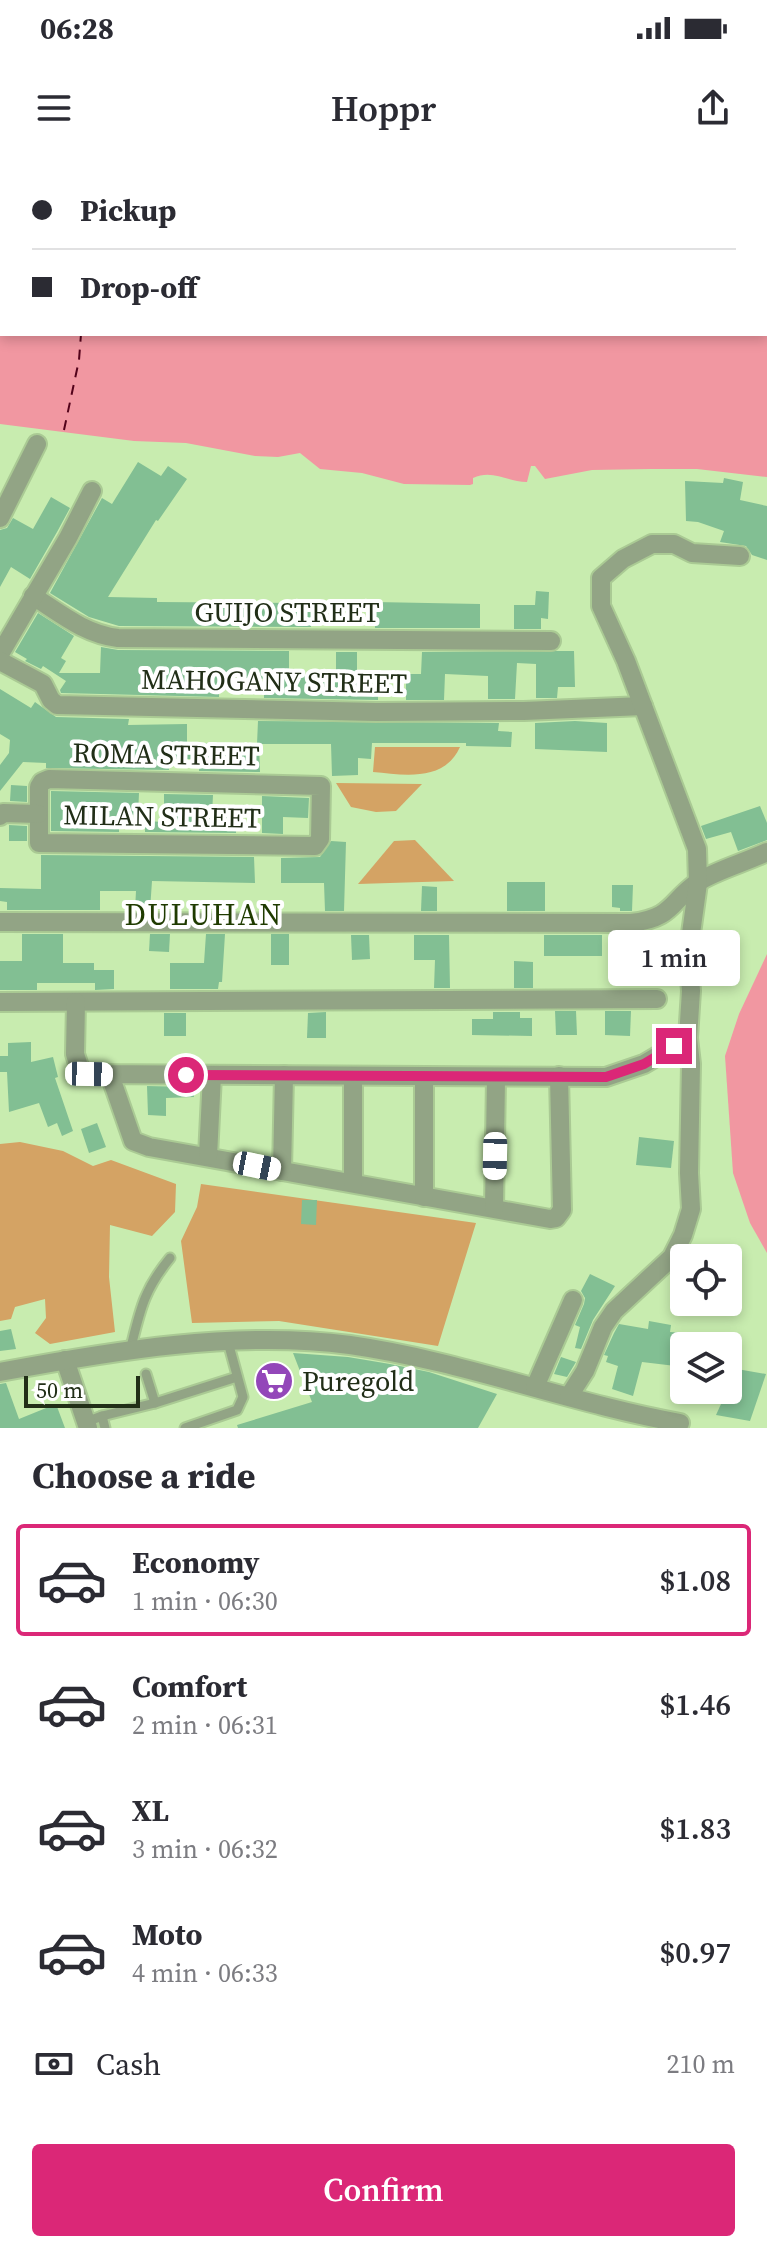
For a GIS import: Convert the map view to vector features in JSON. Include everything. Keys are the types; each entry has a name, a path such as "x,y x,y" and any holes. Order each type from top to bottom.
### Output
{"street":[{"path":"0,518 37,444"},
{"path":"0,654 92,491"},
{"path":"569,1396 585,1371 603,1327 614,1311 672,1257 691,1209 691,1064 688,1038 691,991 688,955 698,883 697,849 601,606 601,578 623,559 652,544 674,544 692,553 740,556"},
{"name":"GUIJO STREET","path":"33,596 84,629 101,636 118,638 551,641"},
{"name":"MAHOGANY STREET","path":"0,661 43,684 57,705 376,712 643,706"},
{"name":"ROMA STREET","path":"38,814 39,787 49,779 321,786 320,839 315,846"},
{"path":"0,816 3,813 38,814"},
{"name":"MILAN STREET","path":"38,814 37,839 42,843 315,846"},
{"path":"0,922 631,923 646,921 671,910 698,883 767,852"},
{"path":"0,1002 657,999"},
{"path":"76,1002 75,1054 78,1068 81,1073 110,1075 606,1077 644,1064 688,1038"},
{"path":"110,1075 133,1141 166,1151 208,1156 550,1219 556,1218 562,1210 559,1076"},
{"path":"208,1156 212,1075"},
{"path":"282,1171 284,1075"},
{"path":"353,1076 353,1183"},
{"path":"424,1076 424,1197"},
{"path":"494,1208 496,1078"},
{"path":"535,1387 573,1300"},
{"path":"0,1372 130,1351 228,1342 348,1345 438,1361 624,1413 680,1423"},
{"path":"65,1360 92,1422"}],"lane":[{"path":"130,1351 140,1309 151,1281 170,1258"},
{"path":"185,1428 237,1410 242,1404 243,1397 228,1342"},
{"path":"146,1374 155,1403"},
{"path":"92,1422 237,1377"},
{"path":"92,1422 105,1428"}],"shaded area":[{"path":"0,336 767,336 767,477 697,469 651,469 592,470 545,479 535,466 531,466 527,482 487,475 473,478 470,485 404,484 362,473 320,469 300,453 278,457 255,456 186,443 134,441 0,424"},
{"path":"375,747 460,747 444,766 410,775 373,772"},
{"path":"336,783 422,784 396,811 376,812 351,807"},
{"path":"415,840 454,881 358,884 394,841"},
{"path":"767,954 767,1253 750,1223 733,1173 725,1056 739,1014"},
{"path":"20,1142 63,1151 93,1166 111,1160 176,1184 175,1212 152,1236 110,1225 109,1277 115,1332 50,1344 35,1333 46,1318 45,1299 15,1307 11,1319 0,1321 0,1144"},
{"path":"201,1184 476,1223 438,1346 279,1321 192,1323 181,1241 197,1207"}],"building":[{"path":"138,462 161,476 168,466 187,479 156,520 108,597 157,598 157,602 312,603 311,627 119,626 89,617 50,593 102,498 112,504"},
{"path":"724,478 743,482 740,500 767,506 767,560 752,555 746,546 720,542 724,531 686,521 685,481 723,483"},
{"path":"51,497 70,508 57,532 30,579 11,567 0,587 0,530 7,528 13,518 33,529"},
{"path":"536,591 549,592 548,619 541,618 541,629 514,629 514,605 535,605"},
{"path":"375,602 480,604 480,628 375,628"},
{"path":"38,613 74,636 61,658 66,661 59,673 100,673 101,647 118,650 289,651 289,674 336,677 336,652 357,652 357,693 378,693 378,700 264,698 264,679 219,676 219,697 61,693 66,681 43,666 41,669 25,661 27,659 15,652"},
{"path":"574,651 575,687 558,687 557,698 536,698 536,664 517,663 515,699 488,699 488,676 445,674 444,700 406,700 406,674 421,674 422,652"},
{"path":"0,689 31,708 35,702 56,717 129,719 128,725 187,724 187,743 259,744 260,772 199,771 200,759 169,759 169,770 46,768 46,763 23,762 0,791 0,765 9,753 10,740 0,734"},
{"path":"258,721 499,723 498,731 512,732 511,747 466,746 466,743 372,743 371,759 358,758 358,775 332,776 331,744 257,744"},
{"path":"535,723 607,723 607,752 535,749"},
{"path":"11,785 27,786 27,802 10,801"},
{"path":"51,791 139,793 138,815 119,814 119,832 51,831"},
{"path":"164,794 213,795 212,815 236,816 236,833 145,832 145,821 164,822"},
{"path":"262,796 309,798 308,818 283,817 283,834 262,833"},
{"path":"760,806 767,823 767,840 738,851 731,832 706,839 701,826"},
{"path":"9,825 27,826 27,841 9,841"},
{"path":"331,841 346,842 344,911 325,911 324,883 281,883 281,858 320,857"},
{"path":"41,855 254,857 255,883 152,881 150,910 135,910 136,891 100,891 100,910 7,910 7,902 0,901 0,888 41,889"},
{"path":"507,882 545,882 545,911 507,911"},
{"path":"612,885 633,885 632,911 612,907"},
{"path":"422,886 437,887 437,911 421,911"},
{"path":"22,934 63,934 63,963 94,963 94,970 114,970 114,989 95,990 95,983 37,983 37,990 0,990 0,961 22,961"},
{"path":"150,934 170,934 169,952 149,951"},
{"path":"206,934 225,934 222,982 219,982 218,989 170,989 170,963 204,963"},
{"path":"271,934 289,934 289,965 271,965"},
{"path":"351,935 369,935 370,959 352,960"},
{"path":"414,935 449,935 450,988 434,988 435,960 414,960"},
{"path":"544,935 602,935 602,956 544,956"},
{"path":"514,961 533,962 533,988 514,988"},
{"path":"555,1011 576,1011 577,1035 556,1035"},
{"path":"605,1011 631,1011 630,1036 605,1035"},
{"path":"326,1012 326,1038 307,1038 308,1013"},
{"path":"493,1012 520,1012 520,1018 532,1018 532,1036 472,1035 472,1019 493,1019"},
{"path":"164,1013 186,1013 186,1036 164,1036"},
{"path":"31,1042 31,1062 53,1057 58,1077 55,1078 73,1131 62,1136 57,1123 48,1127 39,1103 9,1112 7,1072 0,1072 0,1056 8,1056 8,1043"},
{"path":"147,1086 193,1087 194,1097 166,1098 166,1116 148,1115"},
{"path":"97,1123 106,1147 89,1153 81,1129"},
{"path":"639,1137 674,1141 671,1168 636,1165"},
{"path":"302,1200 317,1200 316,1225 301,1224"},
{"path":"590,1274 615,1286 593,1320 581,1349 575,1348 580,1327 575,1325 584,1304 581,1291"},
{"path":"649,1321 671,1325 670,1365 642,1362 633,1396 612,1389 618,1366 606,1362 608,1356 604,1355 619,1324 648,1329"},
{"path":"11,1329 16,1349 0,1351 0,1331"},
{"path":"293,1353 390,1364 429,1372 497,1394 478,1428 238,1428 237,1425 312,1402"},
{"path":"561,1357 576,1362 567,1377 554,1374"},
{"path":"742,1370 766,1374 750,1421 716,1415 721,1404 742,1404"},
{"path":"6,1383 19,1419 56,1404 65,1428 0,1428 0,1384"}],"ferry route":[{"path":"64,430 79,360 81,336"}],"place":[{"name":"Puregold","path":"274,1381"}],"district":[{"name":"DULUHAN","path":"204,914"}],"route":[{"path":"186,1075 606,1077 644,1064 674,1046"}]}
